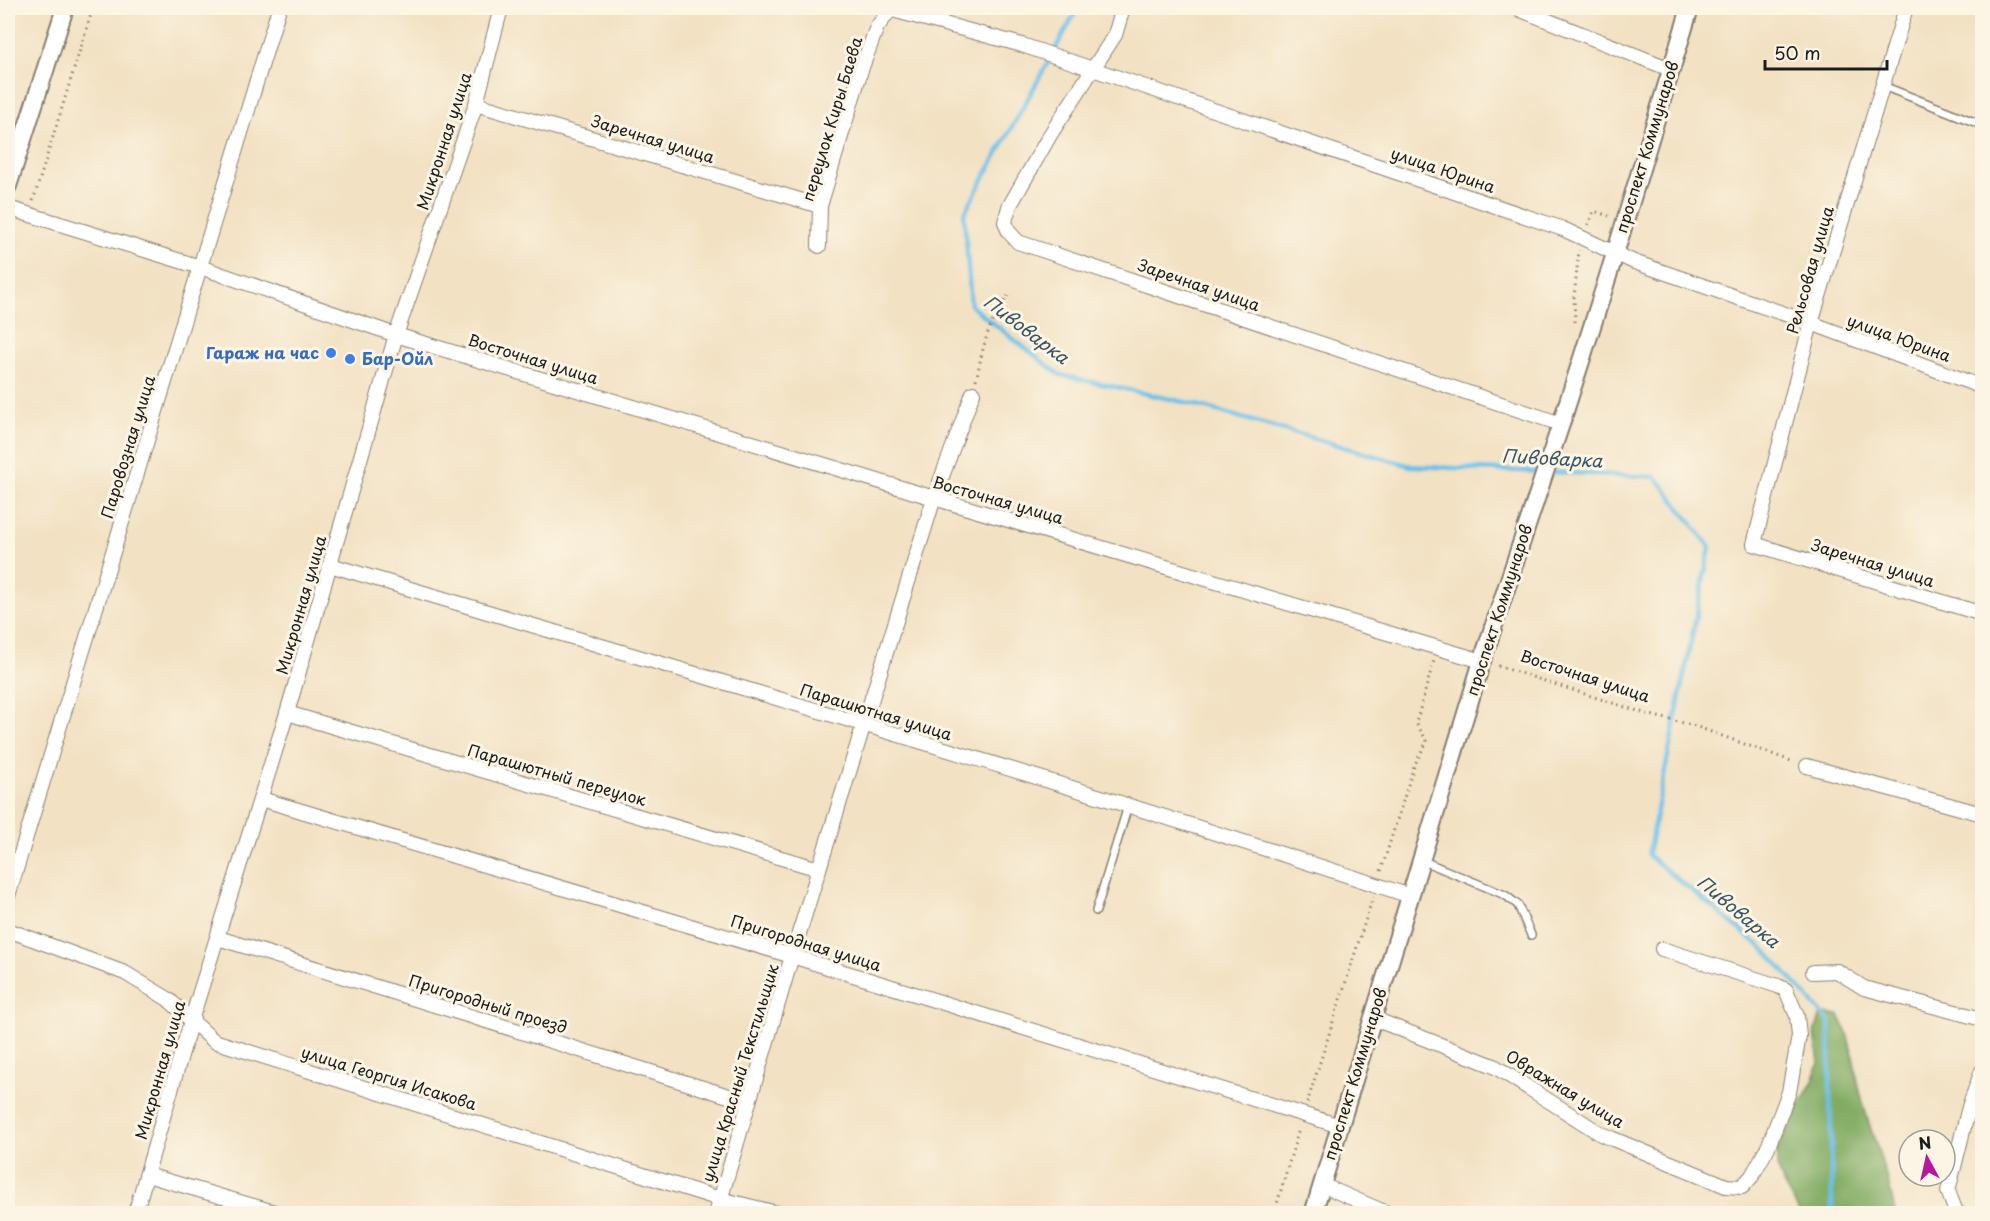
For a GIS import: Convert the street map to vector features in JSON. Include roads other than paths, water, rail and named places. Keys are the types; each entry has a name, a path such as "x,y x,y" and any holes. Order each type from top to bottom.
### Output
{"street":[{"path":"8,186 65,8"},
{"name":"Паровозная улица","path":"8,896 279,8"},
{"name":"Микронная улица","path":"135,1214 191,1021 287,713 396,335 476,104 501,8"},
{"name":"улица Юрина","path":"889,8 1088,66 1563,229 1634,262 1811,323 1983,387"},
{"name":"переулок Киры Баева","path":"819,246 820,206 861,70 878,27 889,8"},
{"path":"1088,66 1115,34 1123,8"},
{"path":"1516,8 1670,69"},
{"name":"проспект Коммунаров","path":"1313,1214 1482,661 1616,254 1690,8"},
{"name":"Рельсовая улица","path":"1754,544 1811,323 1906,8"},
{"name":"Заречная улица","path":"1088,66 1009,207 1005,222 1009,232 1018,242 1561,424"},
{"name":"Заречная улица","path":"476,104 820,206"},
{"name":"Восточная улица","path":"8,208 200,267 396,335 1482,661"},
{"name":"улица Красный Текстильщик","path":"716,1214 792,956 934,498 973,393"},
{"name":"Заречная улица","path":"1754,544 1983,614"},
{"name":"Парашютная улица","path":"330,565 1128,806 1410,896"},
{"name":"Парашютный переулок","path":"287,713 819,869"},
{"path":"1807,766 1983,814"},
{"name":"Пригородная улица","path":"261,799 792,956 1340,1126"},
{"name":"улица Георгия Исакова","path":"8,930 125,973 168,999 214,1041 720,1199 781,1214"},
{"name":"Пригородный проезд","path":"218,938 748,1102"},
{"name":"Овражная улица","path":"1372,1018 1494,1066 1601,1134 1726,1186 1742,1187 1752,1176 1768,1148 1789,1092 1798,1036 1797,1016 1786,990 1778,986 1662,949"},
{"path":"1812,972 1837,970 1864,988 1983,1019"},
{"path":"1958,1213 1948,1191 1969,1107 1983,1071"},
{"path":"147,1175 281,1214"},
{"path":"1322,1185 1389,1214"}],"lane":[{"path":"1883,86 1983,125"},
{"path":"1096,911 1128,806"},
{"path":"1421,860 1506,895 1518,905 1531,935"}],"waterway":[{"name":"Пивоварка","path":"1078,8 964,214 971,306 1060,375 1193,404 1411,466 1540,472"},
{"name":"Пивоварка","path":"1549,472 1656,477 1710,547 1648,855 1765,950 1829,1021 1832,1214"}],"place":[{"name":"Гараж на час","path":"331,353"},
{"name":"Бар-Ойл","path":"350,359"}]}
